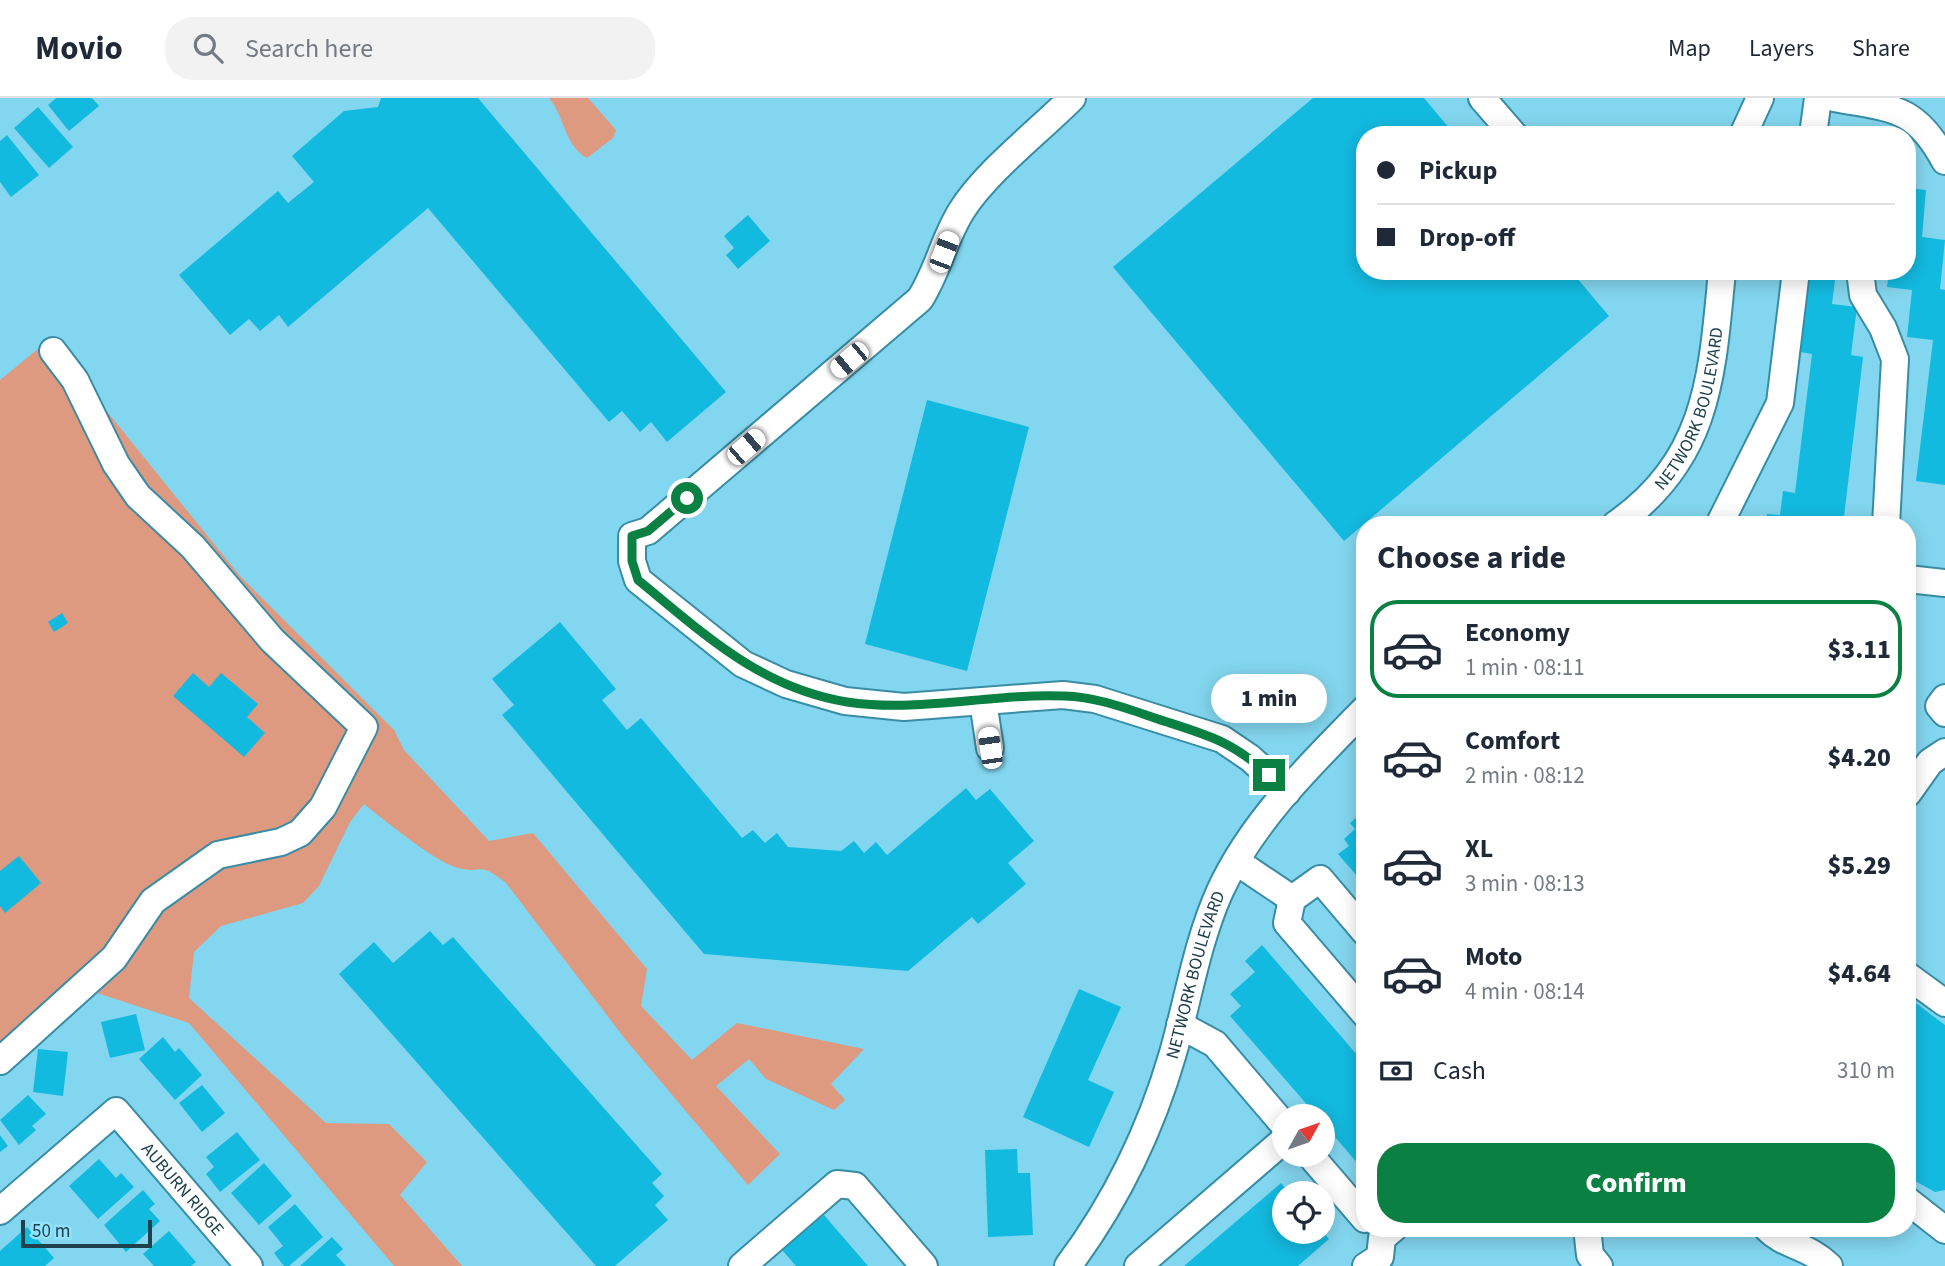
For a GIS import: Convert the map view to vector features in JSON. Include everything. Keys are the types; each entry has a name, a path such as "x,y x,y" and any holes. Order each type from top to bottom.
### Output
{"street":[{"path":"1072,98 962,210 937,270 920,299 648,531 632,536 632,561 638,580 743,664 786,684 845,701 904,707 1063,695 1095,699 1222,739 1251,758 1287,792"},
{"path":"1482,98 1506,126"},
{"path":"1747,126 1760,98"},
{"path":"1815,126 1818,98"},
{"path":"1834,98 1897,110 1915,119 1945,161"},
{"name":"NETWORK BOULEVARD","path":"1634,516 1681,459 1701,418 1712,373 1722,280"},
{"path":"1724,516 1780,403 1795,280"},
{"path":"1861,280 1863,295 1884,328 1895,359 1886,516"},
{"path":"0,1061 114,958 153,901 218,855 281,842 300,833 323,807 364,727 272,640 193,547 138,496 116,464 98,421 75,380 52,351"},
{"path":"1916,580 1945,583"},
{"path":"1945,698 1939,706 1945,713"},
{"path":"983,701 990,748"},
{"name":"NETWORK BOULEVARD","path":"1068,1266 1108,1206 1138,1145 1180,1025 1209,918 1221,889 1287,792 1356,720"},
{"path":"1916,782 1930,762 1945,752"},
{"path":"1237,862 1292,900"},
{"path":"1356,921 1320,879 1292,900 1287,923 1356,1004"},
{"path":"1916,982 1945,1003"},
{"path":"1180,1025 1214,1044 1272,1111"},
{"name":"AUBURN RIDGE","path":"0,1211 116,1111 249,1266"},
{"path":"1138,1266 1272,1150"},
{"path":"1321,1167 1356,1205"},
{"path":"751,1263 837,1184 855,1186 924,1266"},
{"path":"1916,1207 1945,1230"},
{"path":"1366,1266 1380,1257 1379,1237"},
{"path":"1588,1237 1590,1255 1599,1266"},
{"path":"1777,1237 1815,1252 1829,1266"}],"shaded area":[{"path":"549,98 588,98 616,130 613,138 587,158 574,146"},
{"path":"49,340 240,576 394,730 404,750 489,841 533,833 647,969 641,1006 692,1060 737,1023 864,1049 831,1084 845,1100 834,1110 766,1079 749,1059 716,1086 780,1154 748,1185 625,1039 506,883 484,870 464,869 446,863 409,839 364,804 350,822 319,886 303,903 221,926 194,952 189,998 326,1123 389,1124 427,1162 400,1195 462,1266 394,1266 189,1023 94,992 0,1072 0,380"}],"building":[{"path":"56,98 92,98 99,106 69,131 48,105"},
{"path":"381,98 478,98 726,392 667,442 651,422 640,432 622,411 609,422 428,208 288,327 279,315 260,331 249,319 230,335 179,275 278,191 288,203 314,182 292,156 344,111 378,107"},
{"path":"1313,98 1424,98 1447,126 1356,126 1356,280 1579,280 1609,316 1373,516 1356,516 1356,531 1344,541 1113,267"},
{"path":"38,107 73,147 49,168 14,128"},
{"path":"7,135 39,175 11,197 0,182 0,141"},
{"path":"1916,189 1926,190 1922,237 1945,240 1940,289 1945,290 1945,485 1916,481 1933,340 1907,337 1912,290 1887,287 1888,280 1916,280"},
{"path":"748,215 770,241 738,269 726,255 734,248 724,236"},
{"path":"1809,280 1835,280 1832,304 1857,307 1851,355 1863,357 1844,516 1767,516 1780,515 1783,491 1795,493 1812,354 1800,352"},
{"path":"927,400 1029,427 967,671 865,644"},
{"path":"62,613 68,623 54,632 48,622"},
{"path":"560,622 616,689 602,700 627,730 641,718 742,838 753,830 765,843 777,833 788,847 841,851 854,841 864,853 876,842 887,855 966,788 976,800 990,789 1034,841 1008,863 1026,884 978,924 972,917 908,971 704,954 502,715 514,705 492,679"},
{"path":"193,673 209,687 221,673 258,704 247,717 265,733 244,757 173,696"},
{"path":"1356,818 1356,875 1338,854 1349,846 1344,839 1355,829 1350,823"},
{"path":"19,856 41,883 5,913 0,906 0,871"},
{"path":"430,931 443,945 453,937 662,1174 652,1183 664,1196 655,1205 668,1220 615,1266 596,1266 339,974 374,942 393,963"},
{"path":"1262,945 1356,1054 1356,1162 1335,1137 1335,1104 1307,1104 1230,1016 1241,1006 1230,994 1255,972 1245,961"},
{"path":"1079,989 1121,1007 1088,1080 1114,1092 1089,1147 1023,1117"},
{"path":"1916,1003 1945,1025 1945,1190 1935,1192 1916,1181"},
{"path":"136,1014 145,1050 110,1058 101,1022"},
{"path":"163,1037 175,1052 179,1048 202,1075 175,1100 139,1059"},
{"path":"38,1049 68,1052 63,1096 33,1092"},
{"path":"202,1085 225,1113 202,1132 179,1103"},
{"path":"28,1095 46,1114 32,1126 36,1130 19,1145 0,1120"},
{"path":"237,1132 260,1160 220,1192 206,1174 214,1167 206,1157"},
{"path":"0,1135 8,1146 0,1152"},
{"path":"1017,1149 1018,1173 1030,1173 1033,1235 988,1237 985,1150"},
{"path":"99,1159 116,1178 121,1173 134,1187 98,1219 69,1186"},
{"path":"264,1163 292,1196 259,1225 231,1193"},
{"path":"143,1190 155,1204 149,1209 160,1221 126,1252 104,1225"},
{"path":"1272,1191 1272,1244 1323,1244 1298,1266 1184,1266"},
{"path":"295,1204 323,1237 289,1266 284,1266 274,1253 283,1246 268,1227"},
{"path":"824,1215 868,1266 796,1266 782,1250"},
{"path":"27,1227 54,1258 45,1266 0,1266 0,1251"},
{"path":"169,1231 196,1262 191,1266 154,1266 143,1254"},
{"path":"332,1237 343,1249 336,1255 346,1266 300,1266"}],"route":[{"path":"687,498 648,531 632,536 632,561 638,580 743,664 786,684 845,701 904,707 1063,695 1095,699 1222,739 1251,758 1269,775"}]}
